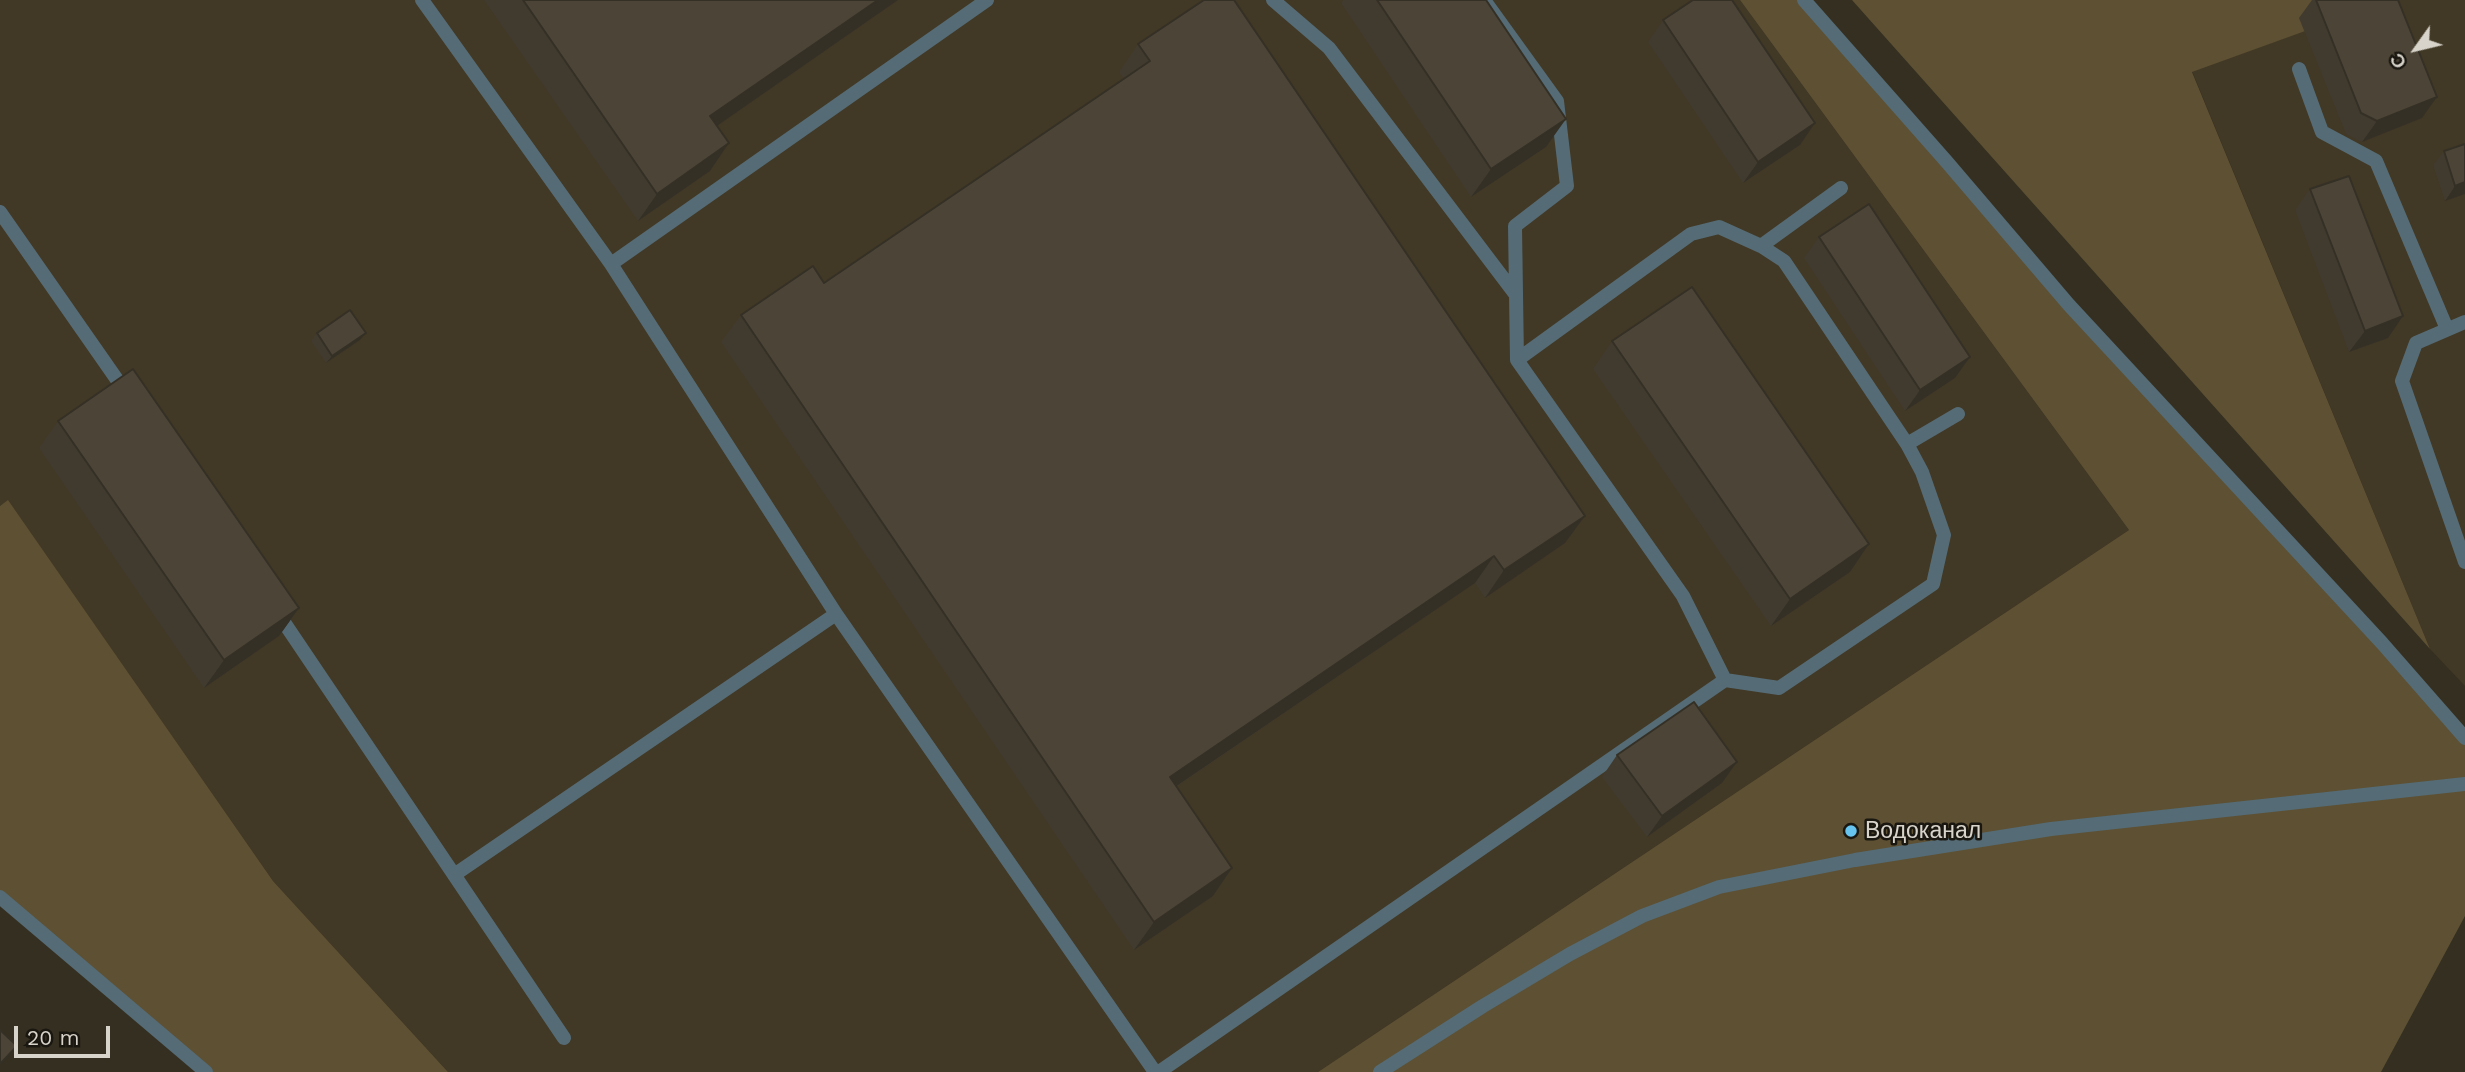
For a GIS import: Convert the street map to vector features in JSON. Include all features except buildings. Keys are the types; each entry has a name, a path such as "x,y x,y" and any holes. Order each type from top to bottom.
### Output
{"street":[{"path":"422,0 611,264 836,614 1157,1072 1725,680 1779,688 1933,584 1944,535 1922,472 1907,444 1784,261 1761,246 1719,227 1691,234 1517,360"},
{"path":"611,264 987,0"},
{"path":"1273,0 1329,48 1516,295"},
{"path":"1484,0 1557,101 1567,186 1515,226 1517,360 1683,596 1725,680"},
{"path":"1804,0 1946,160 2069,305 2382,643 2465,738"},
{"path":"2299,69 2322,132 2376,161 2447,329"},
{"path":"1761,246 1842,188"},
{"path":"0,212 132,402"},
{"path":"2465,322 2416,343 2402,381 2465,562"},
{"path":"1907,444 1958,414"},
{"path":"265,595 564,1038"},
{"path":"454,875 836,614"},
{"path":"1380,1072 1570,954 1642,916 1719,887 1856,860 2051,830 2465,784"},
{"path":"0,897 206,1072"}],"shaded area":[{"path":"0,0 1740,0 2129,530 1318,1072 448,1072 273,881 8,501 0,506"},
{"path":"1740,0 1804,0 2465,741 2465,916 2381,1072 1318,1072 2129,530"},
{"path":"1852,0 2391,0 2192,72 2430,649"},
{"path":"2391,0 2465,0 2465,686 2430,649 2192,71"},
{"path":"8,500 273,881 448,1072 206,1072 0,897 0,506"}],"place":[{"name":"Водоканал","path":"1851,831"}]}
